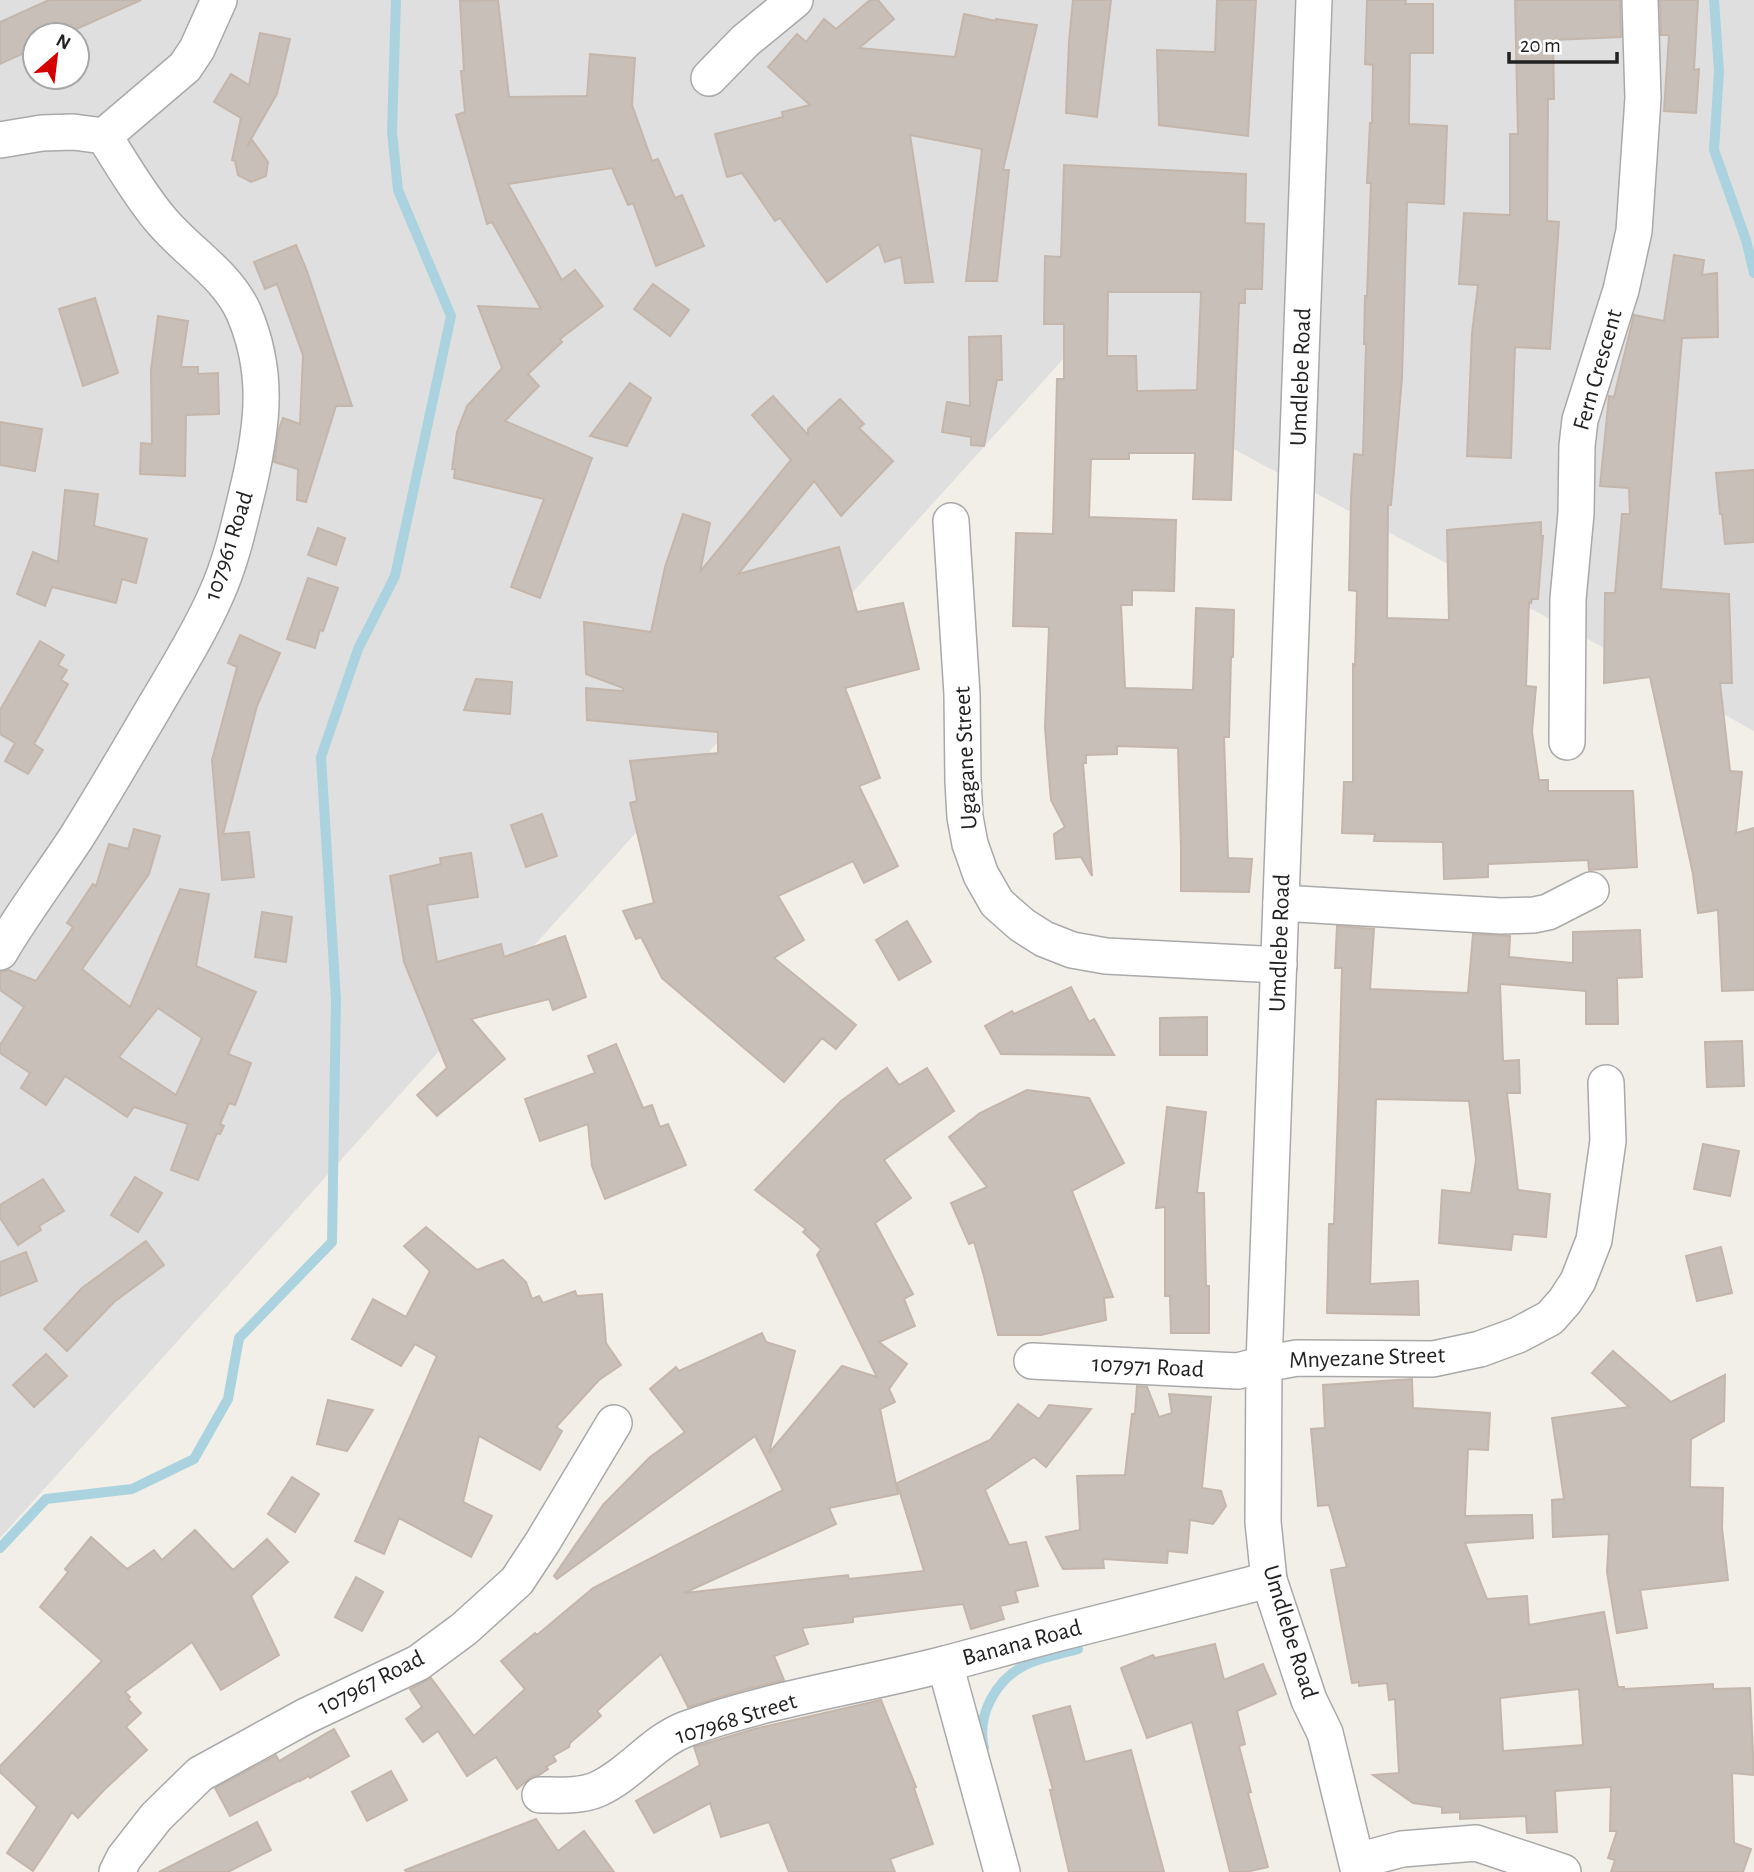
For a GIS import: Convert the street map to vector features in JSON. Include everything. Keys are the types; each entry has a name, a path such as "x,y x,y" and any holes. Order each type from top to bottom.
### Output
{"street":[{"path":"0,140 42,133 73,132 104,136 185,66 197,49 219,0"},
{"path":"709,78 744,41 795,0"},
{"name":"Umdlebe Road","path":"1314,0 1264,1364 1263,1522 1269,1580 1308,1700 1325,1733 1358,1866"},
{"name":"Fern Crescent","path":"1567,742 1568,599 1576,513 1577,446 1582,412 1621,290 1633,231 1643,98 1640,0"},
{"name":"107961 Road","path":"0,953 76,836 199,630 229,562 254,463 261,421 260,365 256,342 233,292 160,219 104,136"},
{"name":"Ugagane Street","path":"951,521 962,694 965,817 970,844 981,875 997,903 1022,925 1044,939 1072,950 1106,956 1279,965"},
{"path":"1281,903 1500,916 1548,912 1591,890"},
{"name":"Mnyezane Street","path":"1264,1364 1297,1358 1433,1359 1480,1349 1518,1335 1550,1318 1578,1281 1594,1240 1608,1141 1606,1083"},
{"name":"107971 Road","path":"1031,1361 1238,1371 1264,1364"},
{"name":"107967 Road","path":"117,1872 124,1858 156,1817 200,1774 306,1716 418,1663 464,1629 517,1581 614,1423"},
{"name":"Banana Road","path":"1002,1872 945,1664 1269,1580"},
{"name":"107968 Street","path":"540,1796 596,1790 618,1777 659,1744 683,1730 748,1710 945,1664"},
{"path":"1358,1866 1402,1849 1476,1843 1563,1872"}],"shaded area":[{"path":"0,0 1754,0 1754,731 1064,358 0,1538"}],"building":[{"path":"49,0 141,0 91,22 21,21 21,54 0,64 0,22"},
{"path":"498,0 509,97 587,96 590,54 635,58 632,105 652,161 658,159 675,198 682,195 704,246 656,266 633,203 628,205 612,168 508,184 562,280 575,270 603,306 560,339 562,342 528,374 539,386 505,421 592,458 540,598 511,587 544,499 454,478 455,469 452,469 457,432 467,406 502,368 478,306 541,309 492,222 487,224 456,115 465,112 461,71 464,71 460,1"},
{"path":"870,0 878,0 894,19 859,48 955,57 964,14 996,21 1037,25 1003,170 1009,170 997,281 966,281 982,149 910,135 933,282 905,283 901,257 885,262 879,244 827,282 780,218 775,221 742,173 727,177 715,134 783,117 782,112 810,105 768,67 797,34 806,42 824,19 836,29"},
{"path":"1073,0 1111,0 1097,117 1066,113"},
{"path":"1217,0 1256,0 1248,136 1159,125 1157,50 1215,52"},
{"path":"1367,0 1406,0 1405,4 1433,4 1433,53 1410,53 1409,124 1447,126 1444,204 1407,202 1402,378 1391,505 1388,505 1387,618 1449,620 1447,530 1541,522 1543,536 1538,599 1529,602 1526,686 1536,687 1532,732 1539,780 1548,780 1548,791 1633,791 1637,867 1589,870 1588,860 1488,864 1488,877 1444,879 1443,842 1374,841 1375,834 1342,833 1344,782 1353,782 1353,664 1355,665 1357,591 1349,590 1351,498 1354,454 1363,455 1365,296 1371,183 1367,183 1373,65 1365,64"},
{"path":"1515,0 1620,0 1621,37 1553,40 1554,99 1548,99 1547,221 1559,222 1550,349 1515,347 1511,458 1467,456 1472,333 1478,285 1459,284 1464,213 1510,215 1510,134 1518,134"},
{"path":"1660,0 1698,0 1694,70 1699,69 1696,113 1664,111 1669,35 1661,35"},
{"path":"260,33 290,39 277,94 247,146 252,140 268,162 266,176 251,182 238,175 235,161 232,160 241,118 214,102 231,74 249,85"},
{"path":"1064,165 1246,174 1245,223 1264,224 1262,289 1245,289 1245,303 1239,303 1231,500 1193,499 1195,453 1129,453 1129,459 1091,459 1089,517 1176,520 1174,591 1132,590 1132,605 1121,605 1125,688 1193,690 1196,608 1234,610 1229,737 1224,737 1228,858 1252,859 1249,892 1181,891 1178,748 1117,746 1117,754 1086,755 1086,763 1083,763 1092,876 1081,857 1056,859 1054,834 1065,827 1051,800 1048,766 1045,727 1049,627 1013,626 1016,533 1053,534 1057,379 1064,379 1064,324 1044,324 1045,256 1061,257","holes":["1108,292 1201,292 1197,390 1137,391 1136,356 1107,356"]},
{"path":"296,245 352,406 336,406 306,502 297,500 298,469 274,462 283,418 300,424 303,355 277,284 265,289 254,262"},
{"path":"1674,255 1704,260 1702,275 1717,273 1718,337 1682,338 1661,589 1729,594 1732,683 1720,683 1730,771 1742,772 1736,833 1754,828 1754,990 1722,991 1718,910 1698,913 1693,874 1650,677 1604,683 1605,593 1615,593 1622,514 1630,514 1629,488 1600,486 1609,396 1614,397 1634,315 1664,321"},
{"path":"653,284 689,310 670,336 634,309"},
{"path":"95,298 118,373 83,386 59,309"},
{"path":"158,316 188,321 181,367 198,367 198,374 218,373 219,414 186,415 185,476 140,474 141,443 152,444 151,370"},
{"path":"1001,336 1002,380 997,380 984,446 971,445 971,437 942,432 947,402 970,406 969,337"},
{"path":"630,383 651,398 627,446 590,436"},
{"path":"773,396 808,435 808,429 840,399 864,424 859,428 893,461 841,516 814,481 738,574 839,547 857,612 903,603 919,669 845,688 880,778 859,786 898,866 864,883 853,861 778,896 804,940 774,958 856,1025 836,1049 822,1038 784,1082 662,978 641,937 636,939 623,911 654,903 630,803 637,801 630,761 718,753 718,732 587,720 586,688 623,691 623,688 586,674 584,622 651,632 665,567 683,514 710,523 700,572 791,460 752,415"},
{"path":"0,422 42,429 35,471 0,465"},
{"path":"1754,470 1754,542 1725,544 1716,473"},
{"path":"65,490 98,494 94,526 147,539 136,583 122,579 116,603 52,587 45,606 17,594 33,552 58,562"},
{"path":"318,528 345,538 336,565 308,555"},
{"path":"308,578 338,588 315,648 287,639"},
{"path":"240,635 280,653 257,706 223,834 249,832 254,877 222,880 212,760 237,667 228,663"},
{"path":"40,641 64,655 58,665 67,670 61,680 68,684 34,744 43,750 28,774 5,761 15,743 0,734 0,710"},
{"path":"476,679 512,682 510,714 464,710"},
{"path":"542,814 557,856 526,867 511,825"},
{"path":"134,829 160,836 149,874 82,969 130,1007 180,889 209,894 196,966 256,992 228,1054 251,1063 235,1105 229,1103 220,1124 224,1126 220,1134 217,1133 198,1180 171,1170 188,1124 134,1107 127,1117 65,1076 46,1105 21,1088 30,1073 0,1053 0,1045 24,1007 0,990 0,972 9,970 36,981 73,927 67,923 93,884 96,886 109,844 128,849","holes":["158,1008 202,1038 176,1095 119,1057"]},
{"path":"471,853 478,897 427,905 437,962 501,944 504,957 565,936 586,997 553,1010 549,999 471,1019 505,1059 437,1116 417,1095 447,1068 404,962 390,876 441,864 440,858"},
{"path":"262,912 292,917 286,962 255,957"},
{"path":"907,921 931,962 899,980 876,940"},
{"path":"1337,926 1374,929 1370,989 1468,993 1473,934 1510,936 1509,957 1573,963 1573,932 1640,930 1642,977 1617,978 1618,1024 1586,1024 1586,991 1500,984 1503,1061 1519,1060 1520,1093 1507,1093 1518,1190 1550,1194 1546,1237 1513,1234 1511,1250 1439,1243 1442,1190 1471,1193 1476,1160 1469,1101 1376,1099 1370,1284 1418,1281 1419,1315 1327,1313 1329,1224 1334,1224 1342,968 1335,968"},
{"path":"1071,987 1089,1022 1094,1019 1114,1055 1001,1054 985,1026 1012,1011 1014,1014"},
{"path":"1207,1017 1207,1055 1160,1055 1160,1018"},
{"path":"1742,1041 1744,1086 1707,1087 1705,1042"},
{"path":"616,1044 643,1108 652,1105 660,1127 668,1124 686,1165 605,1199 592,1166 588,1124 540,1141 525,1099 595,1073 588,1056"},
{"path":"887,1068 899,1085 927,1068 954,1111 884,1160 911,1198 875,1223 913,1294 904,1299 915,1326 879,1342 907,1364 889,1389 895,1402 880,1409 898,1494 829,1508 836,1524 684,1593 848,1575 849,1579 924,1571 897,1483 990,1440 1018,1404 1039,1419 1049,1405 1091,1409 1046,1467 1034,1457 985,1490 1009,1545 1026,1542 1038,1586 1015,1591 1018,1602 1000,1606 1004,1619 971,1629 963,1604 853,1617 853,1622 802,1628 808,1644 774,1656 784,1680 688,1707 661,1654 597,1711 601,1716 570,1743 569,1747 553,1756 556,1761 546,1767 548,1769 530,1778 517,1789 496,1757 467,1776 438,1731 423,1742 406,1719 422,1707 410,1689 431,1678 474,1736 525,1689 501,1661 535,1633 537,1635 593,1588 783,1490 755,1436 557,1579 554,1576 603,1505 650,1457 685,1432 650,1389 676,1367 679,1371 762,1333 766,1342 795,1351 769,1453 842,1366 877,1377 817,1255 821,1249 803,1232 806,1229 755,1190 841,1101"},
{"path":"1027,1090 1089,1098 1124,1163 1072,1191 1113,1297 1104,1298 1106,1320 1041,1335 998,1335 974,1242 969,1244 951,1203 987,1187 949,1137 980,1113"},
{"path":"1167,1107 1206,1112 1197,1193 1204,1193 1209,1333 1171,1333 1170,1296 1165,1296 1165,1207 1156,1208"},
{"path":"1703,1144 1739,1151 1730,1196 1694,1189"},
{"path":"135,1177 162,1193 138,1232 111,1215"},
{"path":"43,1179 64,1211 39,1226 41,1230 18,1245 0,1218 0,1205"},
{"path":"426,1227 477,1270 503,1260 526,1282 532,1299 539,1296 543,1303 575,1291 577,1296 602,1294 606,1343 621,1365 599,1380 556,1427 562,1431 540,1470 479,1436 463,1502 492,1516 471,1557 399,1518 384,1554 355,1541 437,1356 415,1344 401,1366 352,1339 373,1299 406,1317 430,1271 404,1246"},
{"path":"146,1241 164,1265 114,1302 67,1351 44,1329 82,1288"},
{"path":"1721,1247 1732,1293 1697,1301 1686,1256"},
{"path":"26,1252 37,1281 0,1296 0,1262"},
{"path":"1613,1351 1671,1402 1725,1375 1724,1421 1691,1439 1690,1487 1723,1488 1722,1528 1728,1580 1640,1590 1647,1628 1617,1633 1607,1572 1609,1534 1553,1537 1552,1500 1564,1499 1552,1418 1629,1407 1592,1373"},
{"path":"46,1354 67,1376 34,1407 13,1385"},
{"path":"1412,1379 1413,1408 1490,1413 1488,1450 1468,1449 1465,1516 1532,1515 1533,1538 1465,1543 1487,1599 1527,1596 1529,1625 1604,1612 1618,1687 1624,1689 1713,1684 1713,1689 1750,1688 1754,1775 1732,1773 1734,1843 1751,1849 1743,1872 1611,1872 1615,1860 1608,1858 1617,1831 1610,1831 1611,1787 1555,1791 1557,1832 1527,1833 1526,1816 1460,1819 1460,1812 1442,1813 1442,1807 1413,1803 1373,1775 1399,1773 1395,1699 1389,1700 1387,1683 1359,1686 1359,1682 1352,1683 1331,1570 1347,1567 1329,1505 1318,1506 1311,1429 1325,1428 1323,1385","holes":["1579,1689 1583,1745 1503,1751 1500,1698"]},
{"path":"1137,1386 1147,1387 1159,1417 1172,1413 1169,1394 1211,1397 1202,1488 1221,1491 1226,1506 1213,1524 1190,1520 1187,1553 1168,1551 1167,1563 1103,1559 1104,1568 1063,1569 1046,1537 1080,1530 1077,1476 1125,1475"},
{"path":"328,1400 373,1410 347,1451 317,1444"},
{"path":"292,1477 319,1494 295,1532 268,1514"},
{"path":"195,1530 233,1570 267,1539 288,1562 251,1596 279,1655 221,1690 192,1642 125,1692 141,1713 126,1727 147,1750 78,1818 72,1812 33,1871 7,1853 37,1807 0,1772 0,1766 102,1661 40,1607 68,1572 65,1569 91,1537 127,1569 154,1550 162,1560"},
{"path":"356,1577 383,1592 362,1631 335,1617"},
{"path":"1215,1644 1224,1680 1263,1664 1276,1694 1237,1711 1245,1744 1239,1746 1251,1792 1248,1793 1268,1867 1246,1872 1230,1872 1192,1722 1147,1738 1121,1668 1153,1655 1155,1658"},
{"path":"881,1700 916,1787 914,1788 933,1844 890,1859 895,1872 789,1872 769,1822 721,1837 710,1803 654,1833 636,1801 700,1765 694,1747 754,1729"},
{"path":"1070,1706 1085,1762 1131,1750 1164,1872 1069,1872 1050,1790 1053,1790 1033,1716"},
{"path":"334,1729 349,1756 230,1816 215,1788 276,1755 279,1761"},
{"path":"391,1771 407,1800 367,1821 352,1792"},
{"path":"536,1819 558,1851 584,1831 614,1872 405,1870"},
{"path":"257,1822 271,1850 228,1872 159,1872"}],"waterway":[{"path":"0,1548 46,1499 132,1489 194,1459 228,1399 239,1338 332,1242 336,1000 321,757 358,649 395,576 451,316 398,190 392,132 396,0"},
{"path":"1714,0 1719,71 1714,150 1746,240 1754,273"},
{"path":"984,1748 982,1736 986,1711 997,1689 1005,1680 1031,1662 1078,1649"}]}
